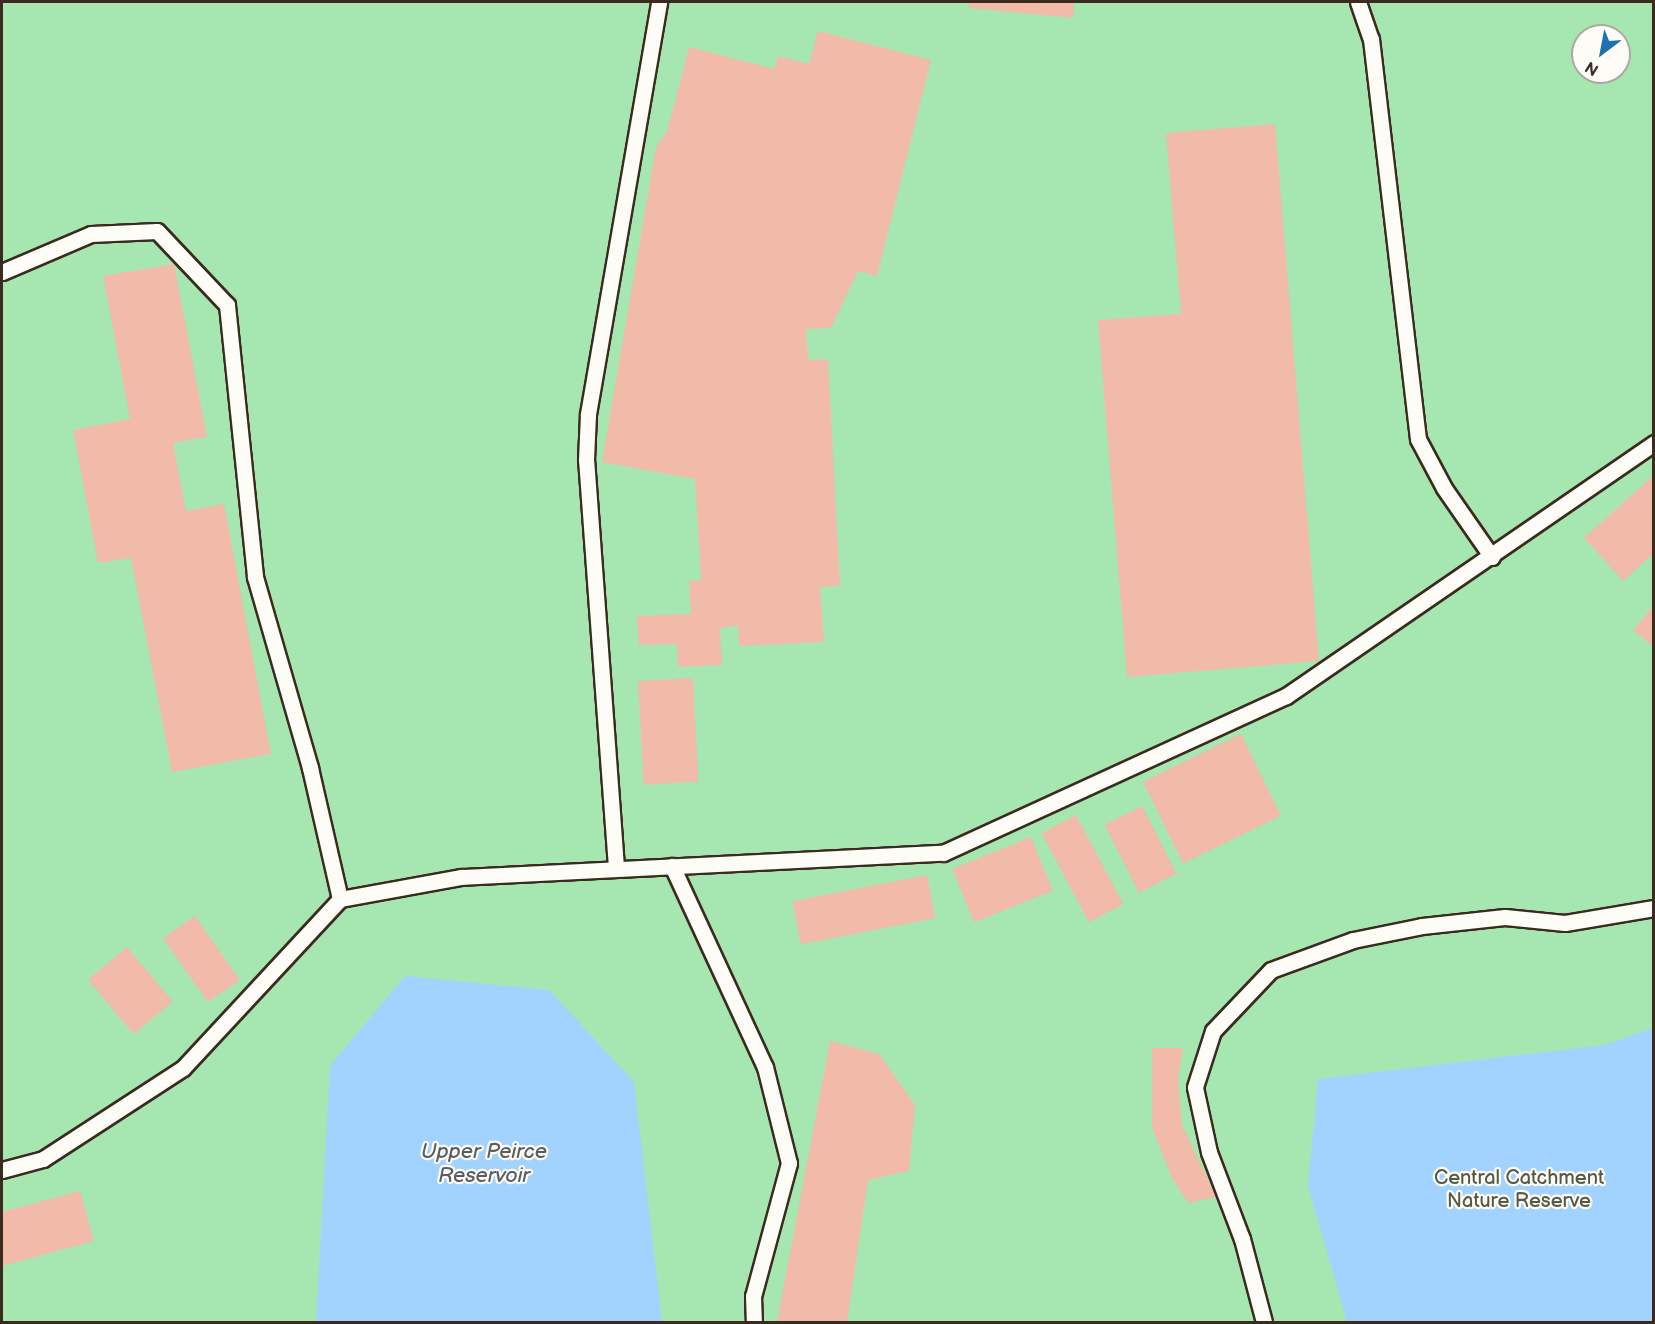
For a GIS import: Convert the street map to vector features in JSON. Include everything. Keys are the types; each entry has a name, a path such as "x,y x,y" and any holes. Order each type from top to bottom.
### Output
{"lane":[{"path":"615,867 586,460 588,414 659,2"},
{"path":"1356,3 1371,39 1418,439 1444,488 1492,557"},
{"path":"2,272 91,234 157,231 227,305 255,577 310,768 340,899"},
{"path":"2,1170 43,1159 183,1068 340,899 461,877 615,867 943,853 1286,696 1492,557 1653,443"},
{"path":"672,866 765,1067 789,1163 753,1296 754,1323"},
{"path":"1264,1323 1242,1239 1209,1152 1195,1087 1213,1031 1271,970 1353,940 1443,924 1505,917 1565,923 1653,908"}],"green space":[{"path":"2,2 1653,2 1653,1322 2,1322"}],"water":[{"name":"Upper Peirce Reservoir","path":"405,976 549,990 634,1082 662,1322 316,1322 330,1066"},
{"name":"Central Catchment Nature Reserve","path":"1653,1028 1653,1322 1347,1322 1308,1186 1318,1079 1605,1045"}],"building":[{"path":"969,2 1074,2 1073,18 969,8"},
{"path":"818,31 931,60 877,276 858,271 831,328 806,329 808,360 828,359 840,586 820,587 824,642 739,646 738,626 720,628 722,665 678,667 677,644 639,645 637,616 691,614 689,581 701,580 695,479 602,462 656,147 667,132 689,47 774,69 778,56 809,64"},
{"path":"1275,124 1319,661 1127,677 1098,320 1181,314 1166,133"},
{"path":"174,264 207,437 173,443 186,511 224,504 271,754 172,772 131,558 98,563 73,430 130,419 103,276"},
{"path":"1654,475 1654,553 1623,581 1584,538"},
{"path":"1654,605 1654,647 1633,630"},
{"path":"693,678 698,782 644,785 638,681"},
{"path":"1241,734 1281,816 1183,864 1143,782"},
{"path":"1142,806 1177,874 1139,893 1105,825"},
{"path":"1076,815 1123,904 1089,922 1042,833"},
{"path":"1031,837 1053,891 974,923 952,869"},
{"path":"927,875 935,918 801,944 793,901"},
{"path":"195,916 240,980 208,1002 163,938"},
{"path":"127,947 173,1001 134,1034 88,980"},
{"path":"830,1041 879,1054 915,1105 909,1171 868,1180 847,1322 777,1322"},
{"path":"1152,1048 1183,1048 1178,1080 1182,1125 1216,1197 1188,1203 1171,1176 1152,1128"},
{"path":"80,1191 94,1241 2,1266 2,1212"}]}
